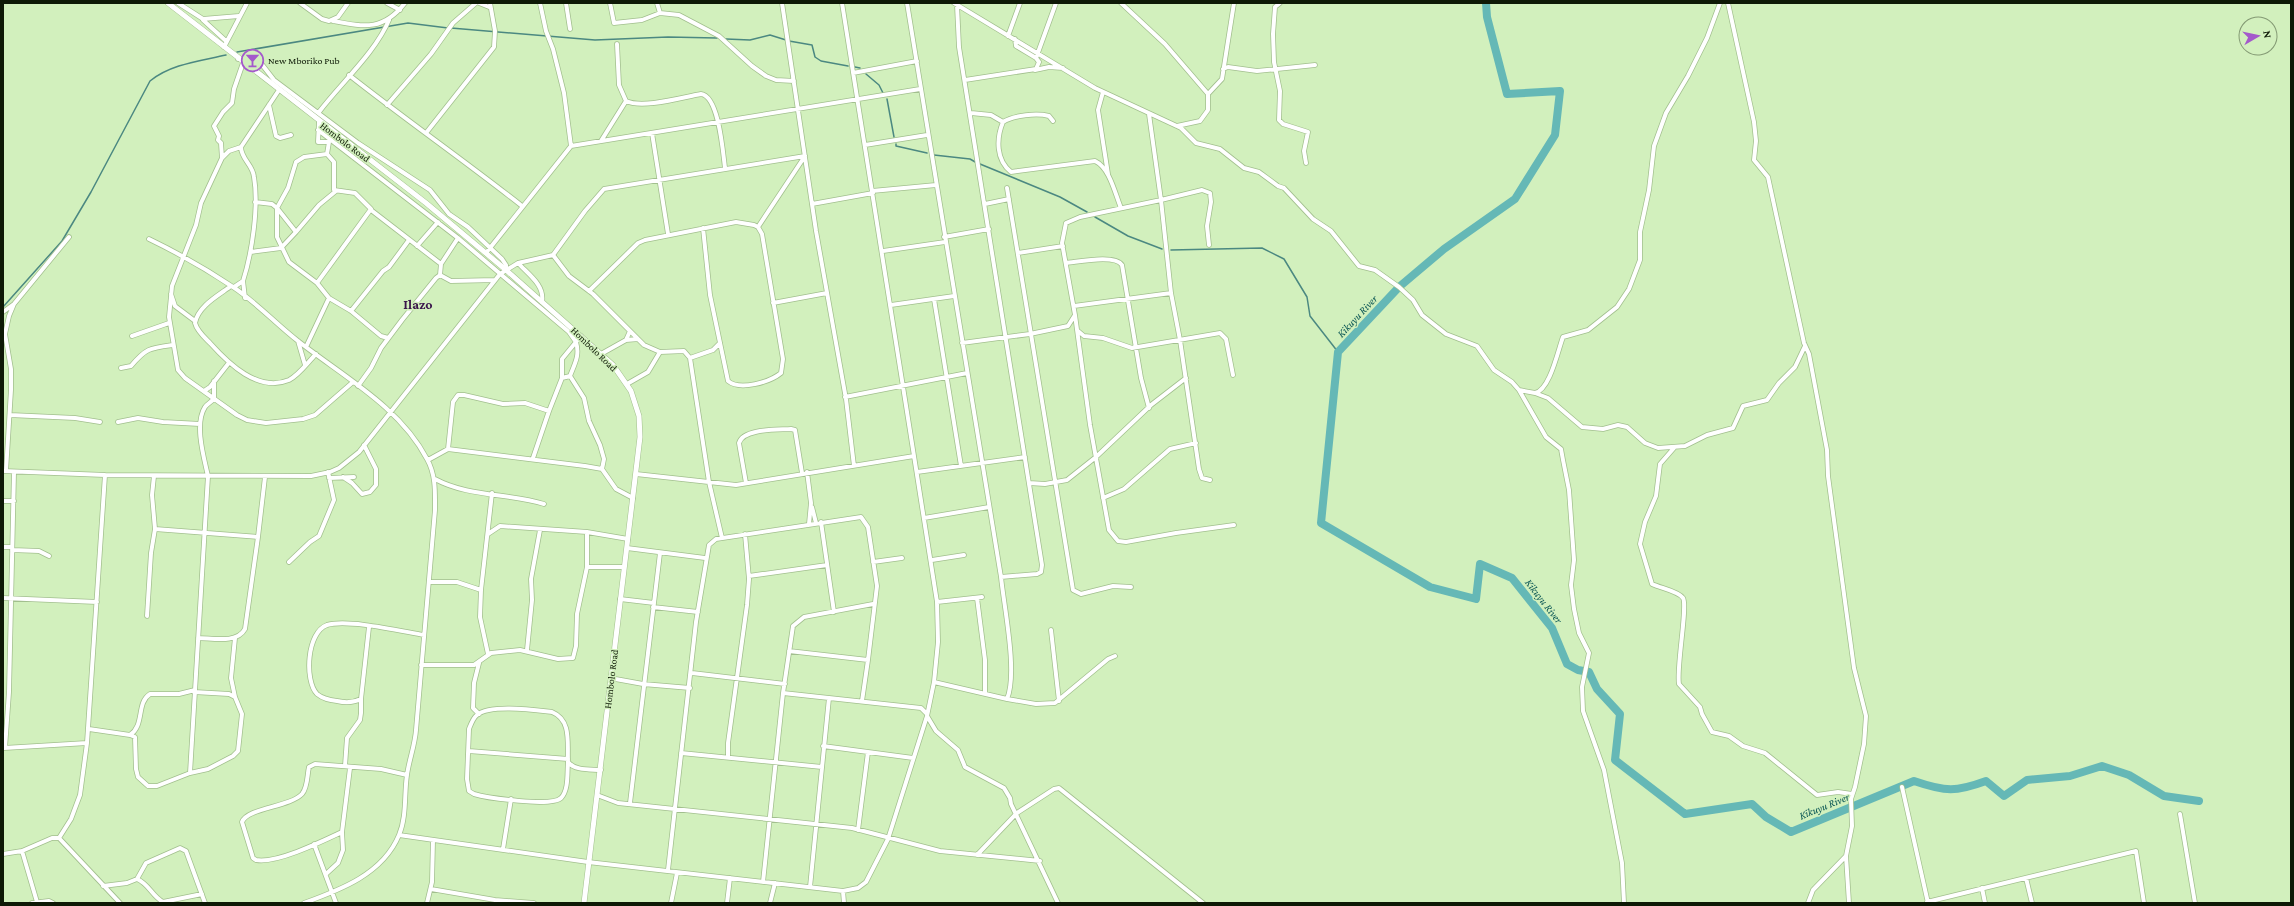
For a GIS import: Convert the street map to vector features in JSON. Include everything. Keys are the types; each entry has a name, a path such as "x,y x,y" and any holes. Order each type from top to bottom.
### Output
{"street":[{"name":"Hombolo Road","path":"168,3 279,90 460,236 486,253 613,365 627,384 635,402 640,427 636,474 610,678 601,770 588,862 584,903"},
{"path":"178,3 203,19 226,41"},
{"path":"224,47 247,3"},
{"path":"300,3 322,19 364,27 389,20"},
{"path":"333,21 348,3"},
{"path":"387,3 400,10"},
{"path":"319,112 338,86 385,32 389,20 405,3"},
{"path":"387,105 446,35 453,23 476,3"},
{"path":"426,134 494,47 495,31 489,5 479,3"},
{"path":"540,3 546,31 553,49 564,93 571,146"},
{"path":"566,3 570,29"},
{"path":"610,3 614,23 642,20 660,13 679,15 719,36 752,66 766,76 776,80 794,81"},
{"path":"657,3 660,13"},
{"path":"782,3 812,204 845,397 854,466"},
{"path":"399,835 588,862 843,891 858,888 866,882 888,839 927,715 934,682 938,642 937,602 932,560 842,3"},
{"path":"907,3 917,61 920,89 927,123 927,135 1001,577 1010,653 1011,682 1007,699"},
{"path":"1008,36 1020,3"},
{"path":"1036,58 1040,53 1056,3"},
{"path":"1121,3 1165,44 1208,94 1208,110 1204,119 1177,126"},
{"path":"1208,94 1220,83 1234,3"},
{"path":"1280,3 1275,7 1273,34 1276,70 1280,91 1280,120 1283,124 1308,132 1304,151 1306,163"},
{"path":"1535,393 1542,388 1554,366 1563,337 1588,330 1617,307 1629,289 1640,260 1640,232 1649,190 1654,146 1669,106 1688,76 1707,38 1720,3"},
{"path":"1728,3 1754,122 1756,141 1754,160 1768,178 1805,346 1809,354 1827,450 1828,476 1854,668 1866,716 1864,744 1856,787 1852,794 1850,807 1852,826 1846,856 1849,903"},
{"path":"955,4 1008,36 1040,53 1103,92 1177,126 1196,143 1220,149 1244,168 1259,172 1278,186 1284,188 1313,219 1330,231 1359,266 1375,270 1399,288 1413,300 1425,318 1446,334 1477,346 1494,370 1512,382 1519,390 1546,437 1560,448 1563,460 1568,490 1574,560 1571,585 1574,609 1579,633 1589,653 1582,691 1583,711 1604,770 1622,863 1624,903"},
{"path":"955,4 959,47 971,113 1006,337 1005,341 1042,565 1041,572 1001,577"},
{"path":"203,19 239,16"},
{"path":"1015,39 1016,46 1036,58 1038,66 1032,70"},
{"path":"617,44 619,84 626,101"},
{"path":"238,59 254,59 260,62 274,80 319,112 358,143 430,190 449,214 468,227 490,248 506,265 506,270"},
{"path":"853,73 917,61"},
{"path":"222,158 221,143 218,140 219,136 214,126 233,101 234,89 243,63"},
{"path":"1223,69 1228,67 1257,71 1315,65"},
{"path":"965,80 1050,67 1064,68"},
{"path":"349,75 426,134 467,162 522,206"},
{"path":"486,253 571,146 920,89"},
{"path":"245,298 243,281 251,252 255,202 253,172 242,154 242,147 279,90"},
{"path":"1103,92 1098,110 1108,178"},
{"path":"626,101 637,103 653,102 704,94 711,100 718,123 725,168"},
{"path":"601,141 626,101"},
{"path":"269,104 276,136 280,138 291,135"},
{"path":"971,113 990,115 1003,122"},
{"path":"1053,121 1049,116 1039,114 1008,119 1003,122 999,132 999,149 1003,164 1011,172 1095,161 1101,164 1121,208"},
{"path":"1149,114 1161,200 1171,293 1202,478 1210,480"},
{"path":"319,122 318,142 328,142 327,154 334,162 333,183 336,191"},
{"path":"318,130 438,222 460,236 500,274 559,323 576,342 579,352 570,376"},
{"path":"652,133 668,234"},
{"path":"865,145 927,135"},
{"path":"242,147 229,151 222,158 201,203 170,293 169,323 178,370 185,378 247,420 266,423 291,421 315,415 331,403 353,382"},
{"path":"327,154 304,157 296,162 288,188 277,208 277,237 281,248 291,264 317,283 329,298 351,311 381,336 388,338"},
{"path":"14,304 9,316 5,334 11,369 10,415 4,471 154,476 311,476 338,468 364,445 500,274 518,263 554,255 585,211 604,189 805,156"},
{"path":"758,227 805,156"},
{"path":"812,204 872,192 936,186"},
{"path":"1007,188 1073,590 1081,594 1112,586 1131,587"},
{"path":"1209,245 1207,226 1212,202 1210,193 1202,190 1080,217 1066,223 1062,234 1096,457 1109,530 1118,541 1126,542 1234,525"},
{"path":"251,252 281,248 314,210 336,191 355,193 370,205 371,210 441,264"},
{"path":"985,204 1009,199"},
{"path":"255,202 272,204 296,232"},
{"path":"317,283 371,210"},
{"path":"417,246 438,222"},
{"path":"588,291 638,242 668,234 736,222 758,227 762,234 783,364 781,373 777,376 761,383 732,384 728,381 710,295 703,228"},
{"path":"440,275 441,264 468,227"},
{"path":"944,236 989,229"},
{"path":"3,312 14,304 69,237"},
{"path":"149,239 184,256 233,287 298,341 391,412 416,441 428,460 435,479 435,510 416,732 407,775 404,814 399,835 378,865 367,875 333,893 304,903"},
{"path":"351,311 383,271 389,267 409,240"},
{"path":"883,252 945,242"},
{"path":"1018,253 1063,246"},
{"path":"554,255 569,276 588,291 638,339 653,350 660,352 684,351 690,358 709,482 722,538"},
{"path":"1066,263 1109,259 1120,262 1124,271 1148,408"},
{"path":"518,263 539,285 543,293 542,302"},
{"path":"440,275 451,281 495,280"},
{"path":"358,386 371,368 388,338 434,279 440,275"},
{"path":"195,321 207,304 243,281"},
{"path":"170,293 175,306 195,321 199,331 228,364 247,374 270,383 288,380 316,354"},
{"path":"773,303 827,293"},
{"path":"1074,306 1171,293"},
{"path":"891,305 954,296"},
{"path":"306,347 329,298"},
{"path":"934,299 961,466"},
{"path":"962,343 1030,334 1068,326 1075,315"},
{"path":"132,336 169,323"},
{"path":"1078,331 1084,336 1103,338 1125,347 1137,348 1220,334 1226,339 1233,375"},
{"path":"626,340 630,332"},
{"path":"533,458 562,378 562,359 581,336"},
{"path":"601,354 626,340 638,339"},
{"path":"298,341 305,365"},
{"path":"690,358 713,350 720,343"},
{"path":"121,368 131,366 138,356 150,348 173,345"},
{"path":"1519,390 1535,393 1548,398 1582,427 1603,429 1618,425 1627,427 1652,447 1674,448 1685,446 1707,435 1733,428 1744,406 1767,400 1779,383 1795,367 1805,346"},
{"path":"627,384 648,372 660,352"},
{"path":"204,391 228,364"},
{"path":"845,397 967,373"},
{"path":"562,378 570,376"},
{"path":"570,376 584,398 588,421 600,445 604,459 602,469"},
{"path":"1029,483 1055,483 1067,480 1096,457 1148,408 1186,378"},
{"path":"190,773 208,476 203,453 200,424 204,409 214,399 214,381"},
{"path":"448,449 453,402 458,395 503,404 525,403 549,411"},
{"path":"10,415 75,418 100,422"},
{"path":"118,422 138,418 166,422 200,424"},
{"path":"3,420 9,422"},
{"path":"746,483 739,443 743,437 756,431 795,430 802,473"},
{"path":"1103,498 1124,489 1170,449 1196,443"},
{"path":"343,477 350,480 362,494 370,492 376,485 376,470 364,445"},
{"path":"1674,448 1659,465 1656,496 1645,522 1640,545 1652,584 1681,596 1684,601 1684,623 1679,651 1680,685 1700,707 1702,714 1713,732 1729,736 1743,746 1765,753 1817,795 1836,792 1852,794"},
{"path":"428,460 448,449 533,458 602,469 616,489 633,498"},
{"path":"636,474 733,485 914,456"},
{"path":"917,472 1025,458"},
{"path":"14,472 11,598 4,748 87,743"},
{"path":"290,562 310,542 319,537 334,500 328,472"},
{"path":"807,472 811,503 816,523"},
{"path":"59,838 71,819 80,795 89,729 105,475"},
{"path":"148,616 150,553 155,529 152,495 154,476"},
{"path":"198,638 235,638 243,633 247,622 265,476"},
{"path":"329,478 354,477"},
{"path":"435,479 450,487 528,499 544,504"},
{"path":"488,654 480,623 481,590 492,493"},
{"path":"3,501 14,501"},
{"path":"809,524 811,503"},
{"path":"924,518 989,507"},
{"path":"668,870 698,612 705,558 709,545 716,539 861,517 868,527 877,586 873,604 868,660 862,701"},
{"path":"821,522 834,612"},
{"path":"488,534 500,526 540,530 587,532 628,539"},
{"path":"155,529 258,537"},
{"path":"527,650 532,600 531,579 540,530"},
{"path":"421,665 438,666 453,664 465,666 479,662 488,654 527,650 558,659 573,658 576,646 577,614 587,567 587,532"},
{"path":"728,757 728,743 743,644 749,576 745,534"},
{"path":"3,547 39,551 49,556"},
{"path":"627,548 705,558"},
{"path":"630,803 643,684 660,553"},
{"path":"932,560 964,555"},
{"path":"873,562 902,558"},
{"path":"749,576 827,565"},
{"path":"587,567 624,567"},
{"path":"429,582 457,582 481,590"},
{"path":"937,602 982,597"},
{"path":"3,598 97,602"},
{"path":"977,598 984,660 985,694"},
{"path":"620,599 698,612"},
{"path":"763,882 783,693 793,626 800,620 873,604"},
{"path":"361,699 349,703 324,698 318,695 310,680 309,661 313,644 324,627 347,624 424,635"},
{"path":"345,766 347,738 360,720 369,627"},
{"path":"1051,630 1059,701"},
{"path":"89,729 136,737 136,769 143,782 148,786 157,786 190,773 208,769 233,756 238,751 242,714 235,697 231,678 235,638"},
{"path":"789,651 868,660"},
{"path":"934,682 1007,699 1036,704 1053,704 1059,701 1108,659 1115,656"},
{"path":"479,662 474,683 473,708 479,714"},
{"path":"692,673 785,684"},
{"path":"610,678 643,684 690,688"},
{"path":"130,735 138,728 146,696 150,694 179,694 195,691 229,694 235,697"},
{"path":"783,693 922,708 936,730 958,750 965,767 1004,788 1040,861 1058,903"},
{"path":"810,887 829,698"},
{"path":"508,709 557,714 562,718 566,728 568,760 566,788 561,799 550,802 480,796 469,791 467,779 469,751 469,729 479,714 490,710 508,709"},
{"path":"823,746 913,758"},
{"path":"469,751 568,760 574,767 601,770"},
{"path":"858,830 868,752"},
{"path":"681,753 822,768"},
{"path":"342,832 266,862 256,860 242,822 248,816 278,806 302,794 306,784 309,767 318,764 345,766 350,768 381,769 407,775"},
{"path":"326,874 338,863 343,850 342,832 350,768"},
{"path":"1902,787 1928,902 2136,851 2144,903"},
{"path":"977,855 1017,813 1054,789 1064,790 1203,903"},
{"path":"597,795 618,803 630,803 675,810 770,818 858,830 888,839 940,851 1040,861"},
{"path":"503,849 511,799"},
{"path":"2180,814 2195,903"},
{"path":"3,854 22,851 52,838 59,838 120,903"},
{"path":"427,903 431,889 433,840"},
{"path":"314,844 336,903"},
{"path":"103,886 126,883 137,878 146,863 174,849 184,849 205,903"},
{"path":"22,851 37,902"},
{"path":"1808,903 1813,890 1846,856"},
{"path":"671,903 677,873"},
{"path":"137,878 145,882 157,898 163,902 202,894"},
{"path":"727,903 730,878"},
{"path":"2026,878 2032,903"},
{"path":"770,903 775,883"},
{"path":"1982,888 1985,903"},
{"path":"431,889 494,902 534,903"},
{"path":"843,891 844,903"},
{"path":"32,903 53,903"}],"waterway":[{"name":"Kikuyu River","path":"1486,3 1487,17 1507,94 1560,91 1555,135 1515,199 1444,249 1399,287 1338,352 1321,523 1430,587 1476,599 1480,564 1512,578 1552,628 1567,664 1578,670 1589,672 1597,689 1620,714 1615,760 1685,814 1752,804 1766,817 1791,832 1914,781 1943,789 1958,789 1986,781 2004,796 2027,780 2070,776 2102,766 2129,775 2164,796 2199,801"},
{"path":"237,52 408,23 448,28"},
{"path":"451,28 595,40 668,37 717,38"},
{"path":"726,39 750,40 770,35 786,40"},
{"path":"789,41 812,45 815,57 821,61 848,66"},
{"path":"3,307 62,241 91,192 150,81 158,75 176,67 226,55"},
{"path":"855,67 860,68"},
{"path":"866,74 879,85 883,93"},
{"path":"887,99 894,137"},
{"path":"896,144 896,146 927,153"},
{"path":"934,155 970,159 977,163"},
{"path":"980,164 1060,197 1087,212"},
{"path":"1095,217 1128,236 1162,249"},
{"path":"1171,250 1262,248 1284,259 1307,297 1310,316 1338,352"}],"place":[{"name":"New Mboriko Pub","path":"253,60"}],"district":[{"name":"Ilazo","path":"418,304"}]}
